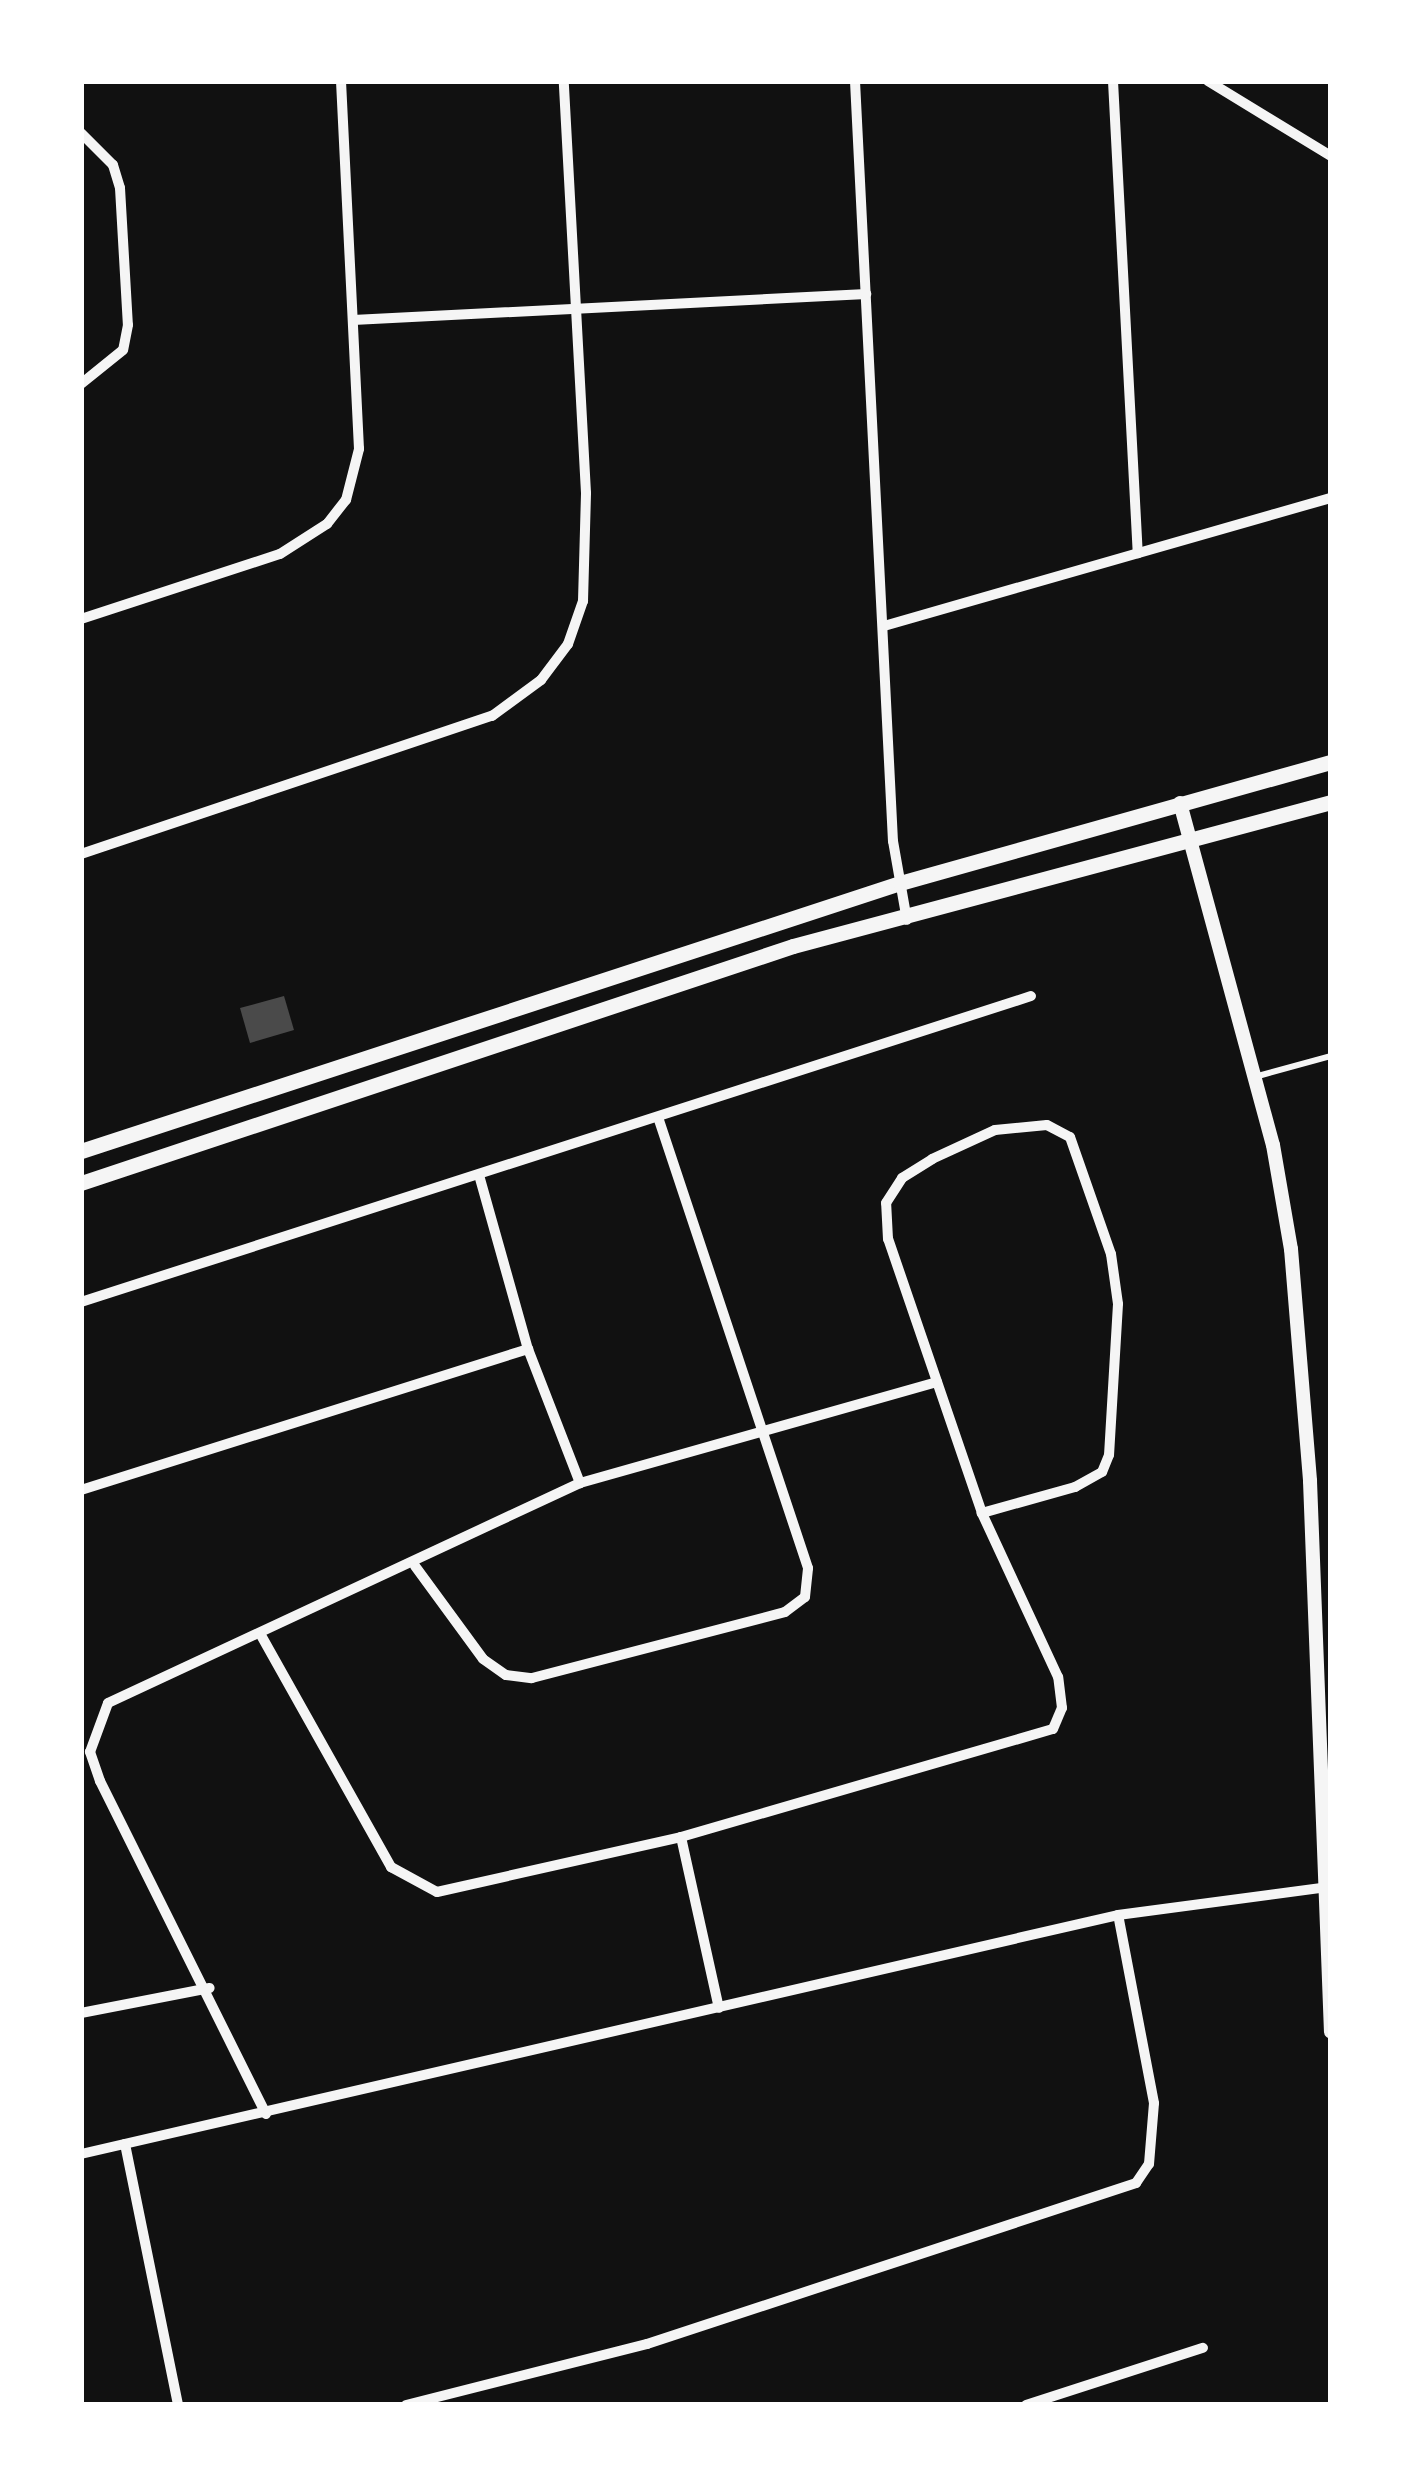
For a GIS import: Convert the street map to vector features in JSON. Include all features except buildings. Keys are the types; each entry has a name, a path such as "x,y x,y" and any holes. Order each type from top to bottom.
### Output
{"main road":[{"path":"81,1151 900,883 1331,762"},
{"path":"81,1183 793,946 907,920 1331,802"}],"street":[{"path":"81,619 280,554 327,524 355,478 359,449 340,81"},
{"path":"81,854 431,742 492,716 541,680 568,644 584,585 564,81"},
{"path":"855,81 884,626 900,883 907,920"},
{"path":"1113,81 1138,553"},
{"path":"1208,81 1331,156"},
{"path":"81,133 112,165 120,188 128,325 122,350 81,384"},
{"path":"353,320 866,294"},
{"path":"884,626 1331,497"},
{"path":"1180,803 1255,1077 1291,1249 1331,2032"},
{"path":"81,1302 1031,996"},
{"path":"415,1566 483,1659 506,1675 532,1678 785,1612 805,1597 808,1568 658,1118"},
{"path":"262,1637 391,1867 416,1886 475,1887 681,1837 1053,1729 1062,1708 1058,1677 982,1513 887,1239 886,1203 902,1178 932,1159 995,1130 1047,1125 1070,1137 1112,1254 1118,1304 1109,1454 1102,1472 1075,1487 982,1513"},
{"path":"479,1175 528,1349 580,1483"},
{"path":"81,1490 528,1349"},
{"path":"266,2114 210,1988 100,1780 92,1738 108,1703 415,1566 580,1483 762,1427 937,1382"},
{"path":"681,1837 719,2008"},
{"path":"81,2153 1118,1916 1327,1887"},
{"path":"406,2405 647,2344 1136,2183 1149,2164 1154,2103 1118,1916"},
{"path":"81,2013 210,1988"},
{"path":"125,2144 178,2405"},
{"path":"1026,2405 1203,2348"}],"lane":[{"path":"1255,1077 1331,1056"}]}
